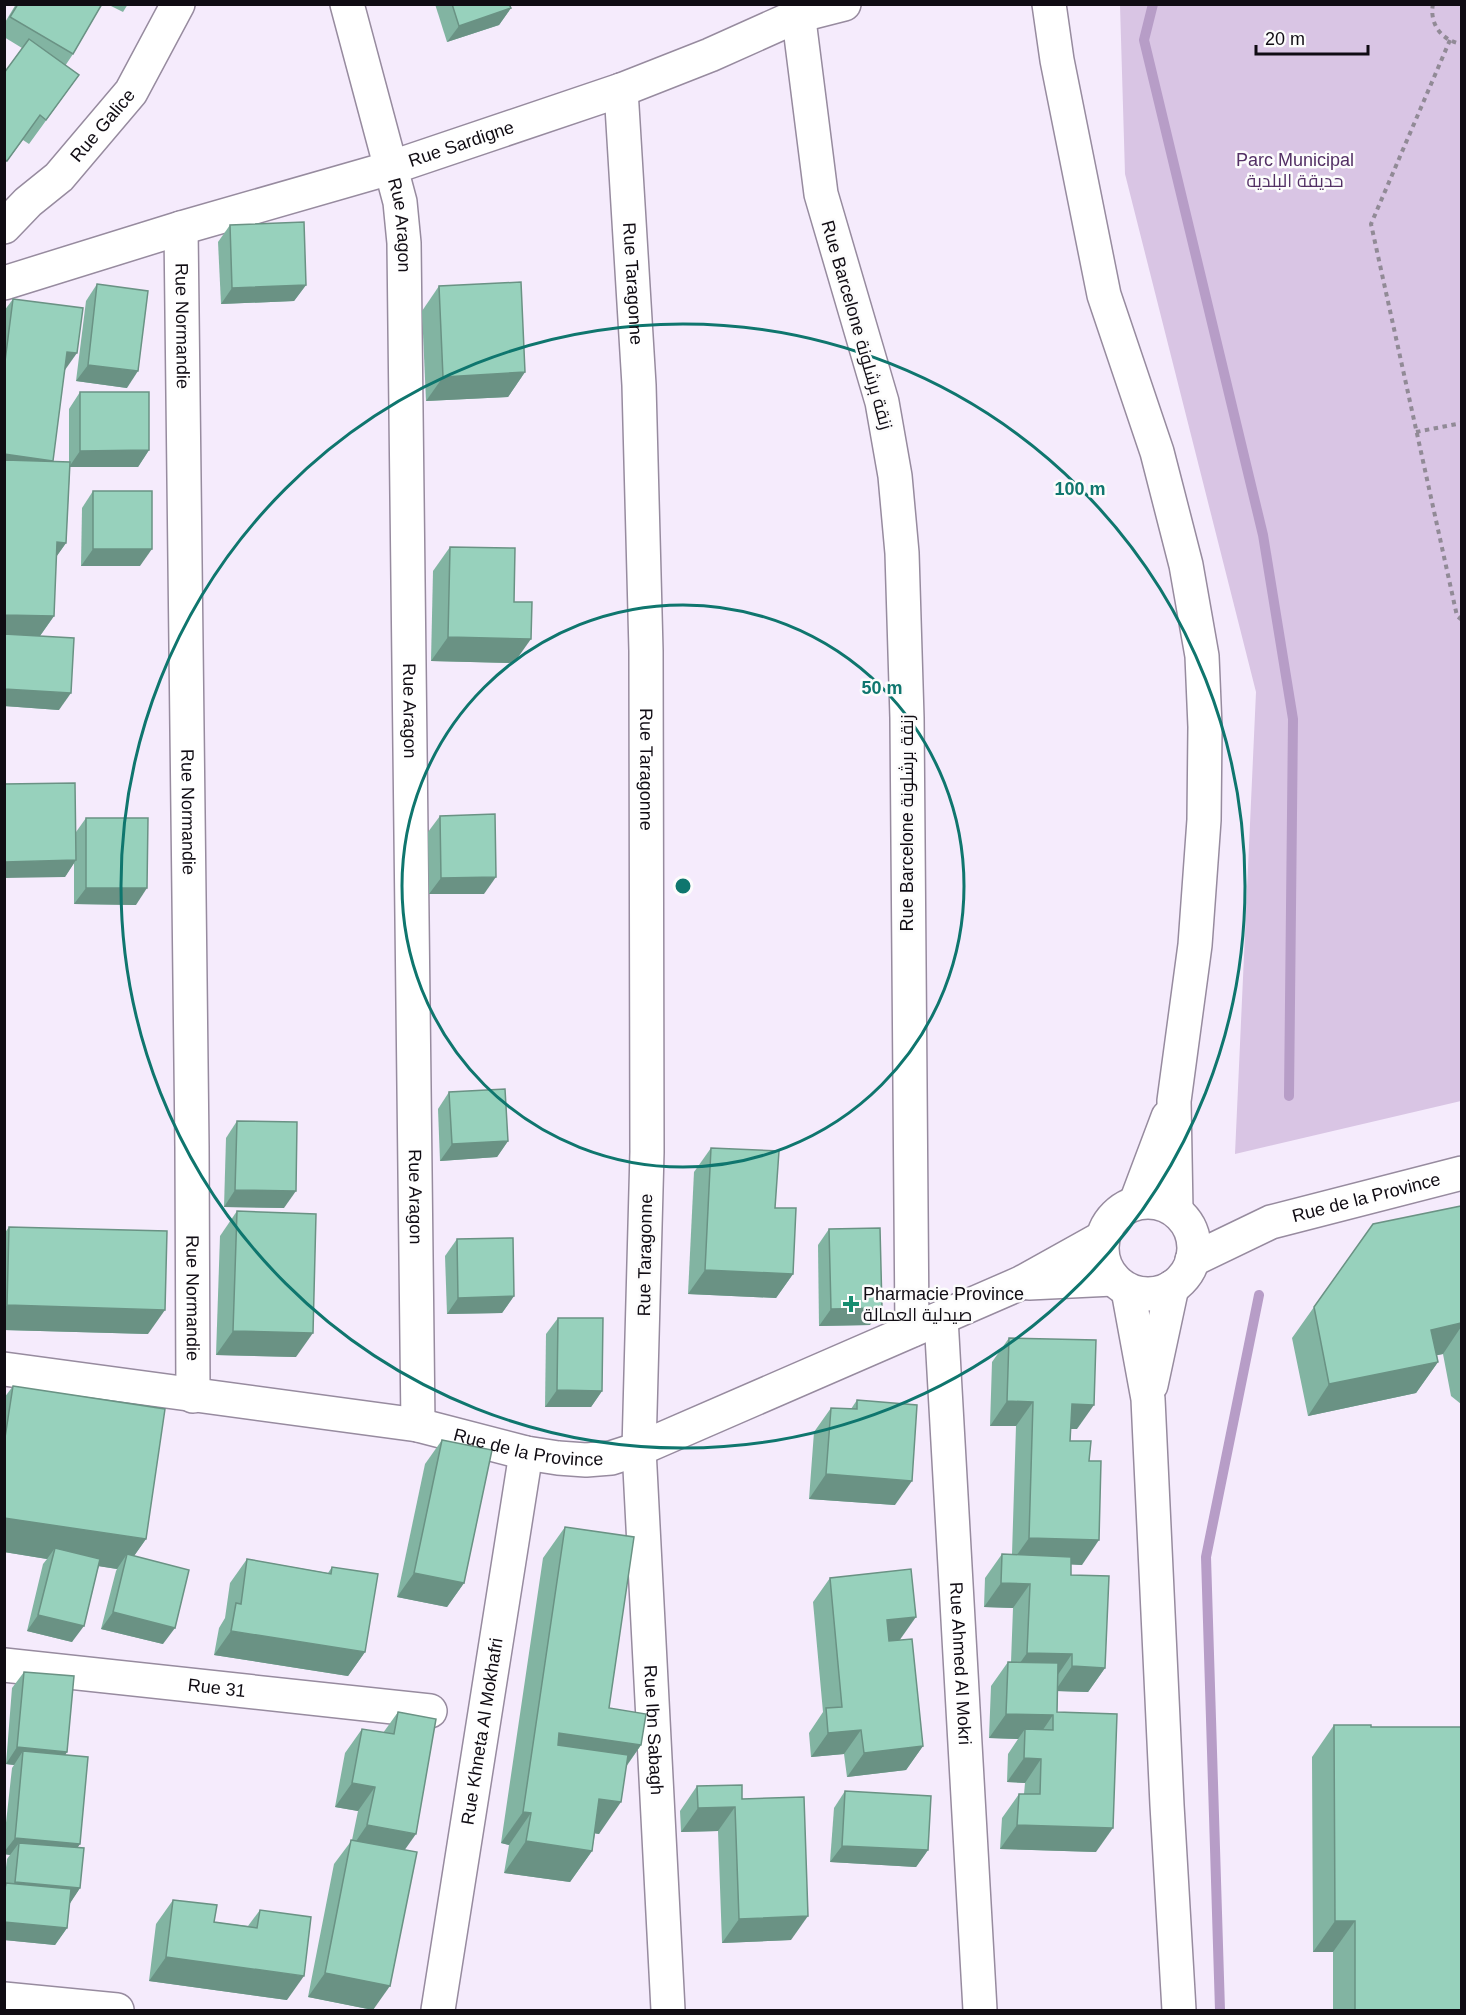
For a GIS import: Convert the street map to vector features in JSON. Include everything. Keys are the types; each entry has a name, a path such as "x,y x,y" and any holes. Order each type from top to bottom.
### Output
{"street":[{"name":"Rue Galice","path":"4,227 28,202 59,177 131,92 178,4"},
{"name":"Rue Aragon","path":"347,4 400,202 406,296 418,1425"},
{"name":"Rue Sardigne","path":"4,283 182,228 390,168 621,90 710,55 797,10 844,4"},
{"path":"1048,4 1067,114 1104,295 1157,452 1186,565 1202,656 1205,768 1201,877 1195,945 1174,1101 1181,1216"},
{"name":"Rue Barcelone زنقة برشلونة","path":"797,10 821,194 882,402 895,476 902,553 927,1324"},
{"name":"Rue Taragonne","path":"621,90 639,385 646,651 647,1152 639,1449"},
{"name":"Rue Normandie","path":"182,228 193,1396"},
{"path":"1136,1202 1174,1101"},
{"name":"Rue de la Province","path":"1192,1260 1270,1222 1461,1173"},
{"path":"1121,1285 1137,1293 1155,1294 1173,1287 1181,1280 1192,1260 1194,1247 1192,1234 1181,1216 1164,1204 1150,1201 1136,1202 1114,1215 1106,1226 1102,1238 1102,1256 1121,1285 1148,1399 1179,2010"},
{"name":"Rue de la Province","path":"1181,1216 1270,1222"},
{"name":"Rue de la Province","path":"4,1369 418,1425 526,1453 558,1458 586,1460 611,1458 639,1449 1021,1283 1102,1238"},
{"name":"Rue de la Province","path":"1021,1283 1121,1285"},
{"path":"1148,1399 1173,1287"},
{"name":"Rue Ahmed Al Mokri","path":"927,1324 980,2010"},
{"name":"Rue Ibn Sabagh","path":"639,1449 668,2010"},
{"name":"Rue Khneta Al Mokhafri","path":"438,2010 526,1453"},
{"name":"Rue 31","path":"4,1665 430,1711"},
{"path":"4,1999 117,2010"}],"path":[{"path":"1434,4 1433,20 1437,30 1450,40 1461,44"},
{"path":"1450,40 1371,224 1456,616 1461,620"},
{"path":"1416,432 1461,423"}],"green space":[{"name":"Parc Municipal حديقة البلدية","path":"1120,5 1461,5 1461,1101 1235,1154 1256,692 1125,174"}],"building":[{"path":"18,4 102,4 73,54 10,17"},
{"path":"452,4 509,4 511,8 459,26"},
{"path":"29,39 79,75 46,120 40,115 7,161 4,159 4,73"},
{"path":"304,222 306,285 232,288 230,225"},
{"path":"521,282 525,372 443,377 439,286"},
{"path":"97,284 148,291 138,371 88,365"},
{"path":"13,299 83,308 77,353 67,352 53,461 4,454 4,369"},
{"path":"80,392 149,392 149,450 80,451"},
{"path":"5,460 70,462 66,543 57,542 54,616 4,615"},
{"path":"93,491 152,491 152,549 93,549"},
{"path":"450,547 515,548 514,602 532,602 531,639 448,637"},
{"path":"4,634 74,638 71,693 4,689"},
{"path":"75,783 76,860 4,862 4,784"},
{"path":"495,814 496,877 441,878 440,816"},
{"path":"86,818 148,818 147,888 86,888"},
{"path":"505,1089 508,1141 452,1144 449,1092"},
{"path":"237,1121 297,1122 296,1191 235,1190"},
{"path":"711,1148 779,1151 775,1208 796,1208 793,1274 705,1270"},
{"path":"1461,1206 1461,1323 1431,1330 1438,1362 1329,1384 1314,1307 1373,1224"},
{"path":"237,1211 316,1214 313,1333 233,1331"},
{"path":"9,1227 167,1231 165,1310 7,1305"},
{"path":"880,1228 882,1308 831,1309 829,1229"},
{"path":"513,1238 514,1296 458,1298 457,1239"},
{"path":"558,1318 603,1318 602,1391 557,1390"},
{"path":"1009,1338 1096,1340 1094,1405 1072,1404 1070,1441 1091,1441 1089,1461 1101,1461 1099,1540 1029,1538 1033,1402 1007,1401"},
{"path":"13,1386 165,1409 146,1539 4,1518 4,1444"},
{"path":"857,1400 917,1405 912,1481 826,1474 831,1408 857,1409"},
{"path":"442,1440 492,1450 464,1583 414,1573"},
{"path":"565,1527 634,1537 609,1708 646,1714 641,1745 559,1733 558,1745 628,1755 621,1802 599,1799 592,1851 526,1841 531,1813 523,1812"},
{"path":"55,1548 100,1559 84,1626 38,1615"},
{"path":"127,1554 189,1570 175,1628 113,1612"},
{"path":"1002,1554 1071,1557 1071,1575 1109,1576 1105,1668 1072,1666 1072,1654 1027,1653 1030,1584 1001,1583"},
{"path":"247,1559 331,1574 332,1567 378,1574 365,1652 231,1631 236,1603 241,1604"},
{"path":"911,1569 916,1617 887,1620 889,1641 912,1639 923,1746 864,1753 861,1730 828,1733 826,1708 842,1707 830,1578"},
{"path":"1008,1662 1058,1663 1057,1712 1117,1714 1113,1828 1017,1825 1019,1794 1040,1794 1041,1759 1024,1758 1025,1729 1053,1730 1053,1715 1006,1714"},
{"path":"24,1672 74,1676 67,1752 17,1747"},
{"path":"398,1712 436,1719 416,1834 367,1825 375,1787 352,1783 362,1729 394,1734"},
{"path":"1334,1725 1461,1727 1461,2010 1355,2010 1355,1921 1335,1921"},
{"path":"23,1751 88,1757 80,1844 15,1838"},
{"path":"742,1785 742,1799 804,1797 808,1916 739,1919 735,1807 698,1808 697,1786"},
{"path":"845,1791 931,1796 928,1850 842,1846"},
{"path":"351,1840 417,1852 390,1986 325,1973"},
{"path":"19,1843 84,1848 80,1888 15,1882"},
{"path":"6,1883 71,1889 67,1928 4,1922"},
{"path":"173,1900 217,1905 214,1922 257,1928 260,1910 311,1917 304,1976 166,1957"}],"waterway":[{"path":"1153,4 1144,40 1263,535 1293,719 1289,1096"},
{"path":"1220,2010 1206,1557 1259,1295"}],"place":[{"name":"Pharmacie Province صيدلية العمالة","path":"851,1304"}]}
